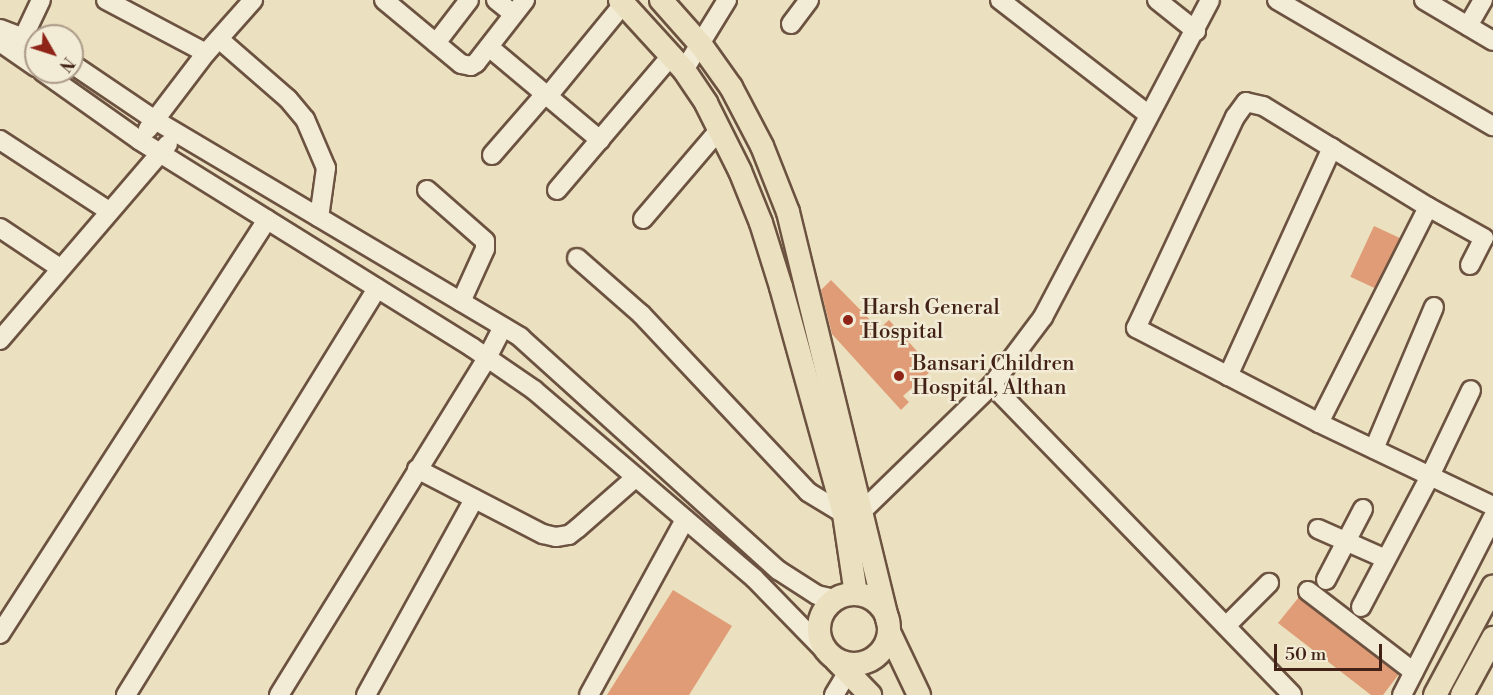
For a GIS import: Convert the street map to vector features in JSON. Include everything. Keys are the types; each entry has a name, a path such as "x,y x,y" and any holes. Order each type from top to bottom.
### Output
{"main road":[{"path":"661,0 701,45 742,106 762,146 788,212 852,517 846,597"},
{"path":"622,2 678,63 720,129 764,234 852,517 889,627 880,653 871,660 853,664 837,661"},
{"path":"1436,695 1493,587"},
{"path":"870,695 837,661 818,630 820,617 846,597 877,602 919,695"},
{"path":"1462,695 1493,638"}],"street":[{"path":"34,24 41,0"},
{"path":"106,0 206,53"},
{"path":"139,140 206,53 253,0"},
{"path":"384,0 405,6 436,43 465,66 476,63 519,7 496,0"},
{"path":"436,43 470,0"},
{"path":"557,190 600,140 678,63 701,45 727,0"},
{"path":"791,24 809,0"},
{"path":"1000,0 1149,115"},
{"path":"1157,0 1196,31"},
{"path":"577,258 641,314 808,492 852,517 992,385 1043,317 1149,115 1196,31 1210,0"},
{"path":"1276,0 1493,126"},
{"path":"1424,0 1493,41"},
{"path":"1468,26 1483,0"},
{"path":"492,155 547,95 622,2"},
{"path":"0,29 24,38"},
{"path":"219,39 288,99 305,119 326,168 319,218"},
{"path":"0,42 24,59"},
{"path":"489,47 600,140"},
{"path":"84,72 155,120 503,327 529,345 778,570 817,595 846,597"},
{"path":"60,84 139,140 377,288 534,390 754,578 837,661 834,695"},
{"path":"1470,265 1484,238 1428,207 1263,106 1246,102 1241,107 1136,328 1319,423 1493,506"},
{"path":"643,219 720,129"},
{"path":"0,340 177,133"},
{"path":"0,140 109,211"},
{"path":"1228,376 1332,148"},
{"path":"426,190 485,241 485,249 461,302"},
{"path":"1319,423 1428,207"},
{"path":"0,634 267,220"},
{"path":"0,228 60,268"},
{"path":"126,695 377,288"},
{"path":"1374,449 1434,307"},
{"path":"279,695 487,358 503,327"},
{"path":"992,385 1292,695"},
{"path":"1361,607 1430,476 1471,390"},
{"path":"417,469 543,534 556,537 569,535 636,477"},
{"path":"366,695 474,499"},
{"path":"1326,580 1363,509"},
{"path":"1402,695 1493,517"},
{"path":"589,695 685,519"},
{"path":"1318,529 1386,559"},
{"path":"1226,626 1269,583"},
{"path":"1308,591 1414,672"}],"building":[{"path":"1374,226 1400,238 1377,289 1350,277"},
{"path":"831,280 879,329 889,320 933,369 903,396 909,402 901,410 832,334 821,290"},
{"path":"673,590 732,626 689,695 607,695"},
{"path":"1299,597 1399,674 1383,695 1371,695 1278,623"}],"place":[{"name":"Harsh General Hospital","path":"848,320"},
{"name":"Bansari Children Hospital, Althan","path":"899,376"}]}
